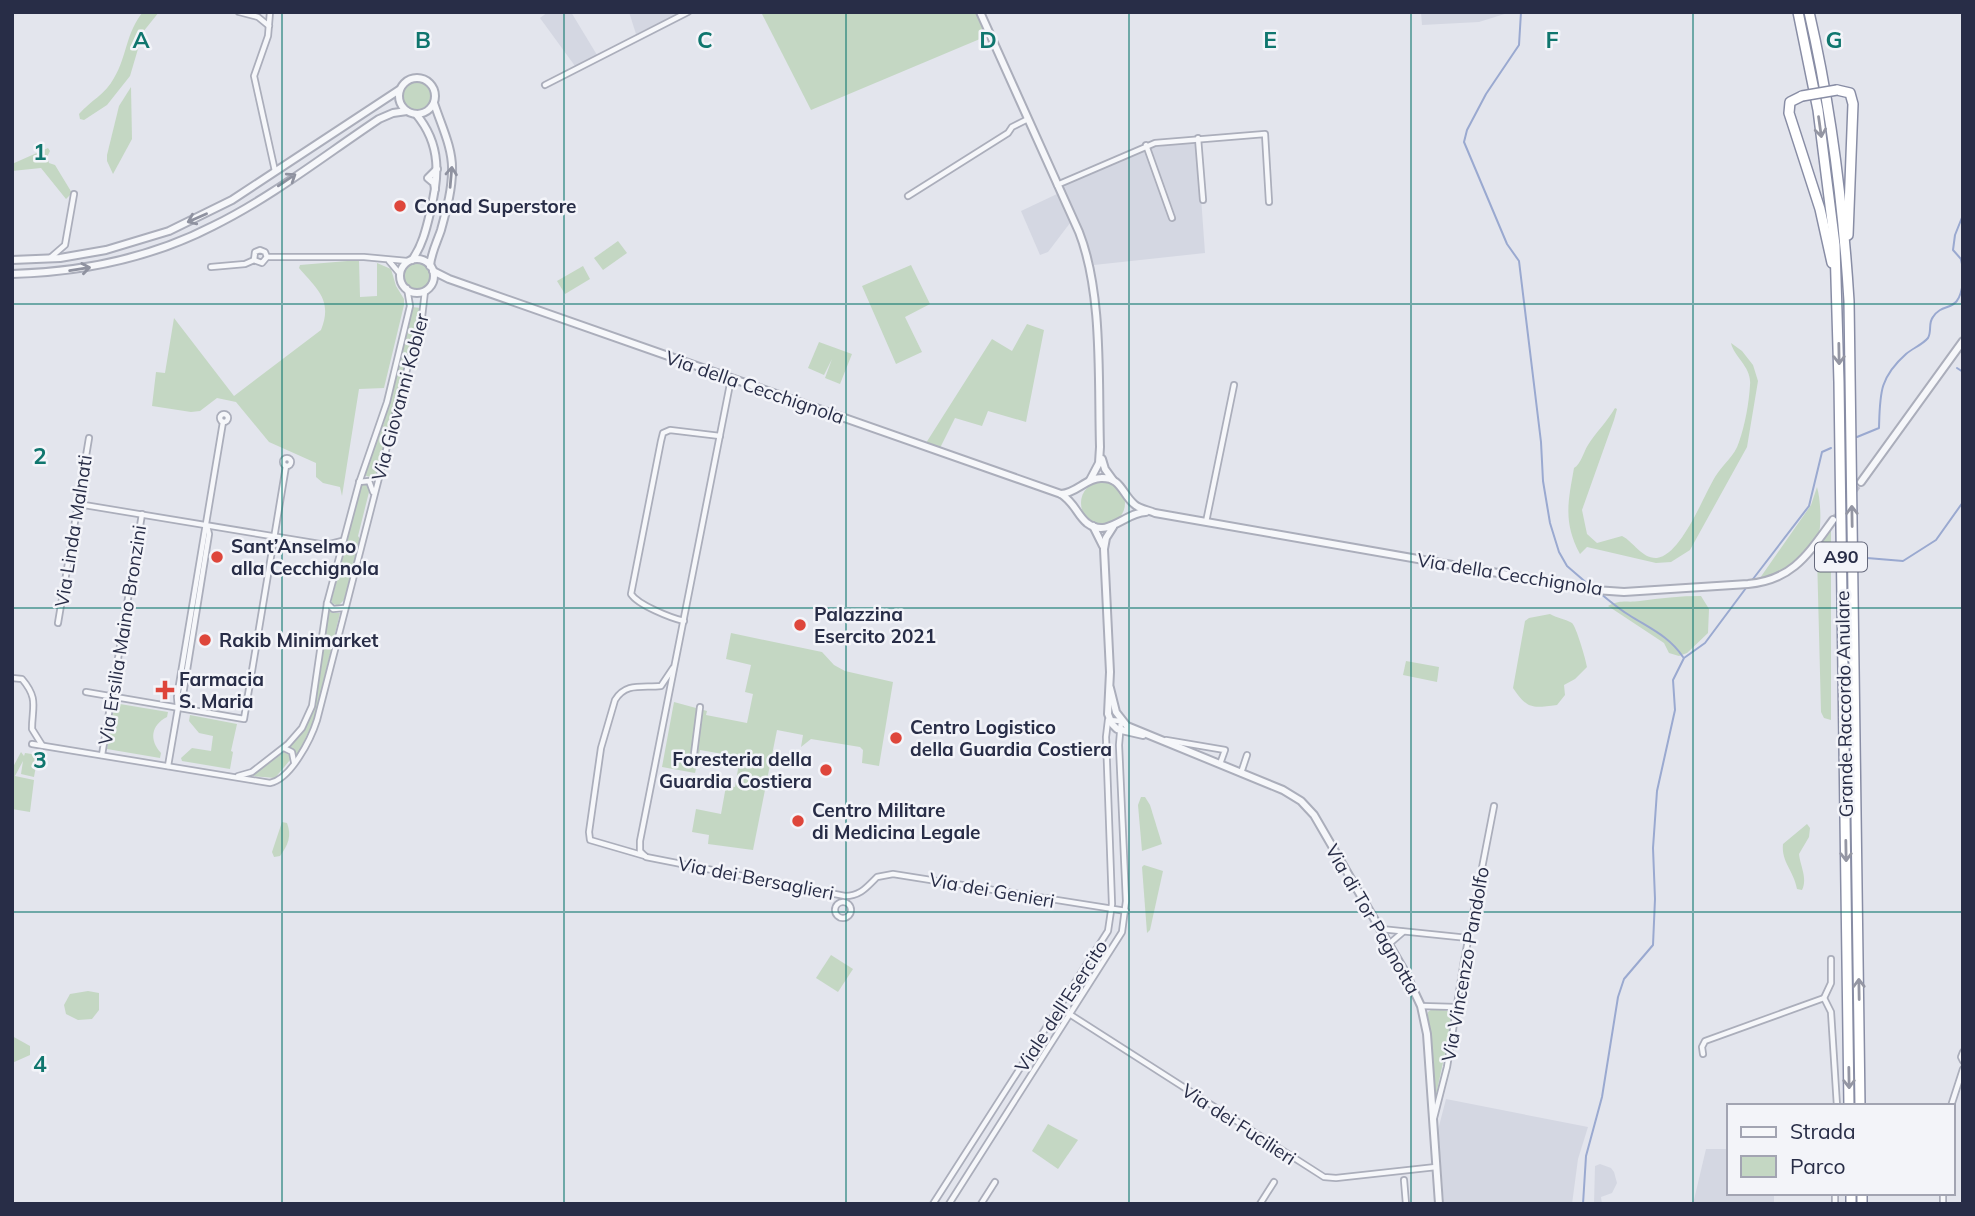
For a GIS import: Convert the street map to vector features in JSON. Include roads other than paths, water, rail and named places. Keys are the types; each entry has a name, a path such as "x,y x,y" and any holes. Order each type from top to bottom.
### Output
{"highway":[{"name":"Grande Raccordo Anulare","path":"1798,12 1815,97 1835,245 1849,1104"},
{"name":"Grande Raccordo Anulare","path":"1809,12 1830,125 1847,262 1849,301 1860,1104"},
{"path":"1837,294 1820,209 1789,111 1790,102 1802,96 1837,90 1850,93 1853,104 1847,262"}],"street":[{"path":"239,12 258,17 269,27"},
{"path":"270,12 269,27 254,76 275,169 271,174"},
{"path":"544,85 688,12"},
{"path":"980,12 1083,241 1092,277 1099,463 1078,498 1078,510"},
{"path":"12,260 79,255 121,246 209,213 399,90 410,80 423,79 434,89 434,103 449,148 452,171 435,245 432,284"},
{"path":"399,90 401,105 407,111"},
{"path":"416,114 429,110 434,103"},
{"path":"12,274 70,270 113,262 152,252 190,237 237,213 379,119 407,111 416,114 426,125 438,162 432,208 424,215 427,225 422,241 402,266 400,274"},
{"path":"908,196 1028,119"},
{"path":"1057,185 1146,145 1198,138 1265,134 1269,202"},
{"path":"1198,138 1203,200"},
{"path":"1146,145 1172,218"},
{"path":"272,154 278,163 287,164"},
{"path":"50,258 64,249 74,194"},
{"path":"65,245 69,251 79,255"},
{"path":"254,260 257,250 265,252 267,257"},
{"path":"267,257 421,260 432,269"},
{"path":"211,267 245,264 254,260 262,263 267,257"},
{"path":"388,261 400,274 407,288 416,292 425,291 432,284 449,279"},
{"name":"Via della Cecchignola","path":"432,269 449,279 1060,494 1093,526"},
{"name":"Via Giovanni Kobler","path":"233,776 249,774 284,748 302,728 313,702 327,603 342,541 368,455 379,430 396,365 410,306 407,288"},
{"name":"Via Giovanni Kobler","path":"233,776 274,782 306,748 314,729 422,317 425,291"},
{"path":"1861,482 1963,341"},
{"path":"646,857 640,851 640,841 731,379"},
{"path":"1206,522 1234,385"},
{"path":"168,766 223,422"},
{"path":"684,621 637,602 631,594 666,430 720,436"},
{"name":"Via Linda Malnati","path":"58,623 89,438"},
{"path":"1100,446 1104,467 1114,480"},
{"path":"86,692 244,719 286,466"},
{"path":"1060,494 1070,493 1103,477 1114,480"},
{"name":"Via Giovanni Kobler","path":"359,483 366,480 372,483 372,503"},
{"name":"Via della Cecchignola","path":"1114,480 1122,486 1135,506 1155,513"},
{"path":"1122,519 1127,508 1126,495"},
{"path":"78,504 326,545 342,541"},
{"name":"Via della Cecchignola","path":"1114,525 1137,512 1155,513 1571,586 1624,592 1760,583 1779,577 1802,559 1833,520"},
{"name":"Via Ersilia Maino Bronzini","path":"102,755 142,514"},
{"path":"1093,526 1106,528 1114,525"},
{"path":"1114,525 1106,538 1104,549 1110,718 1114,726 1121,731"},
{"path":"1093,526 1104,549"},
{"path":"326,545 338,558"},
{"path":"327,603 333,609 345,607"},
{"name":"Via dei Bersaglieri","path":"675,665 661,686 634,686 619,693 615,700 601,748 590,840 646,857 845,896 865,891"},
{"path":"12,678 22,678 33,695 35,706 32,729 43,745"},
{"path":"1110,688 1121,721"},
{"path":"694,754 700,707"},
{"path":"1110,718 1121,721"},
{"name":"Viale dell'Esercito","path":"933,1204 1107,935 1112,910 1106,742 1110,718"},
{"name":"Viale dell'Esercito","path":"949,1204 1119,939 1126,911 1119,745 1121,721"},
{"name":"Via di Tor Pagnotta","path":"1121,721 1155,738 1283,790 1307,807 1389,944 1421,1006 1427,1034 1439,1204"},
{"name":"Via di Tor Pagnotta","path":"1121,731 1155,738"},
{"path":"1106,742 1112,746 1119,745 1129,733"},
{"path":"1155,738 1225,750 1220,764"},
{"path":"32,744 233,776"},
{"path":"284,748 292,752 294,762"},
{"path":"1241,773 1247,755"},
{"name":"Via Vincenzo Pandolfo","path":"1433,1122 1447,1067 1468,937 1494,806"},
{"name":"Via dei Genieri","path":"865,891 877,877 905,875 1126,911"},
{"path":"1380,929 1468,937"},
{"path":"1389,944 1404,931"},
{"path":"1703,1054 1705,1041 1824,998 1831,983 1831,959"},
{"path":"1824,998 1831,1012 1837,1104"},
{"path":"1421,1006 1456,1007"},
{"name":"Via dei Fucilieri","path":"1060,1008 1324,1177 1437,1167"},
{"path":"1040,1038 1051,1045"},
{"path":"1963,1052 1963,1061"},
{"path":"1952,1104 1963,1069"},
{"path":"963,1157 969,1161 972,1168"},
{"path":"1404,1180 1406,1204"},
{"path":"981,1204 995,1182"},
{"path":"1260,1204 1274,1182"}],"waterway":[{"path":"1521,12 1519,45 1486,94 1467,130 1464,142 1507,244 1519,261 1550,523 1559,552 1567,566 1589,585"},
{"path":"1963,215 1955,235 1953,250 1961,259 1963,269"},
{"path":"1857,437 1879,428 1881,396 1886,379 1906,354 1928,338 1932,319 1937,312 1955,303 1963,281"},
{"path":"1957,368 1963,372"},
{"path":"1753,579 1809,506 1822,452 1831,448"},
{"path":"1867,558 1903,561 1936,540 1963,502"},
{"path":"1583,1204 1586,1156 1602,1097 1618,997 1624,979 1653,945 1653,848 1657,791 1675,710 1673,680 1684,658 1705,643 1746,588"},
{"path":"1601,594 1665,638 1683,657"}],"tunnel":[{"path":"1833,520 1861,482"}],"place":[{"name":"Conad Superstore","path":"400,206"},
{"name":"Sant’Anselmo alla Cecchignola","path":"217,557"},
{"name":"Palazzina Esercito 2021","path":"800,625"},
{"name":"Rakib Minimarket","path":"205,640"},
{"name":"Farmacia S. Maria","path":"165,690"},
{"name":"Centro Logistico della Guardia Costiera","path":"896,738"},
{"name":"Foresteria della Guardia Costiera","path":"826,770"},
{"name":"Centro Militare di Medicina Legale","path":"798,821"}]}
